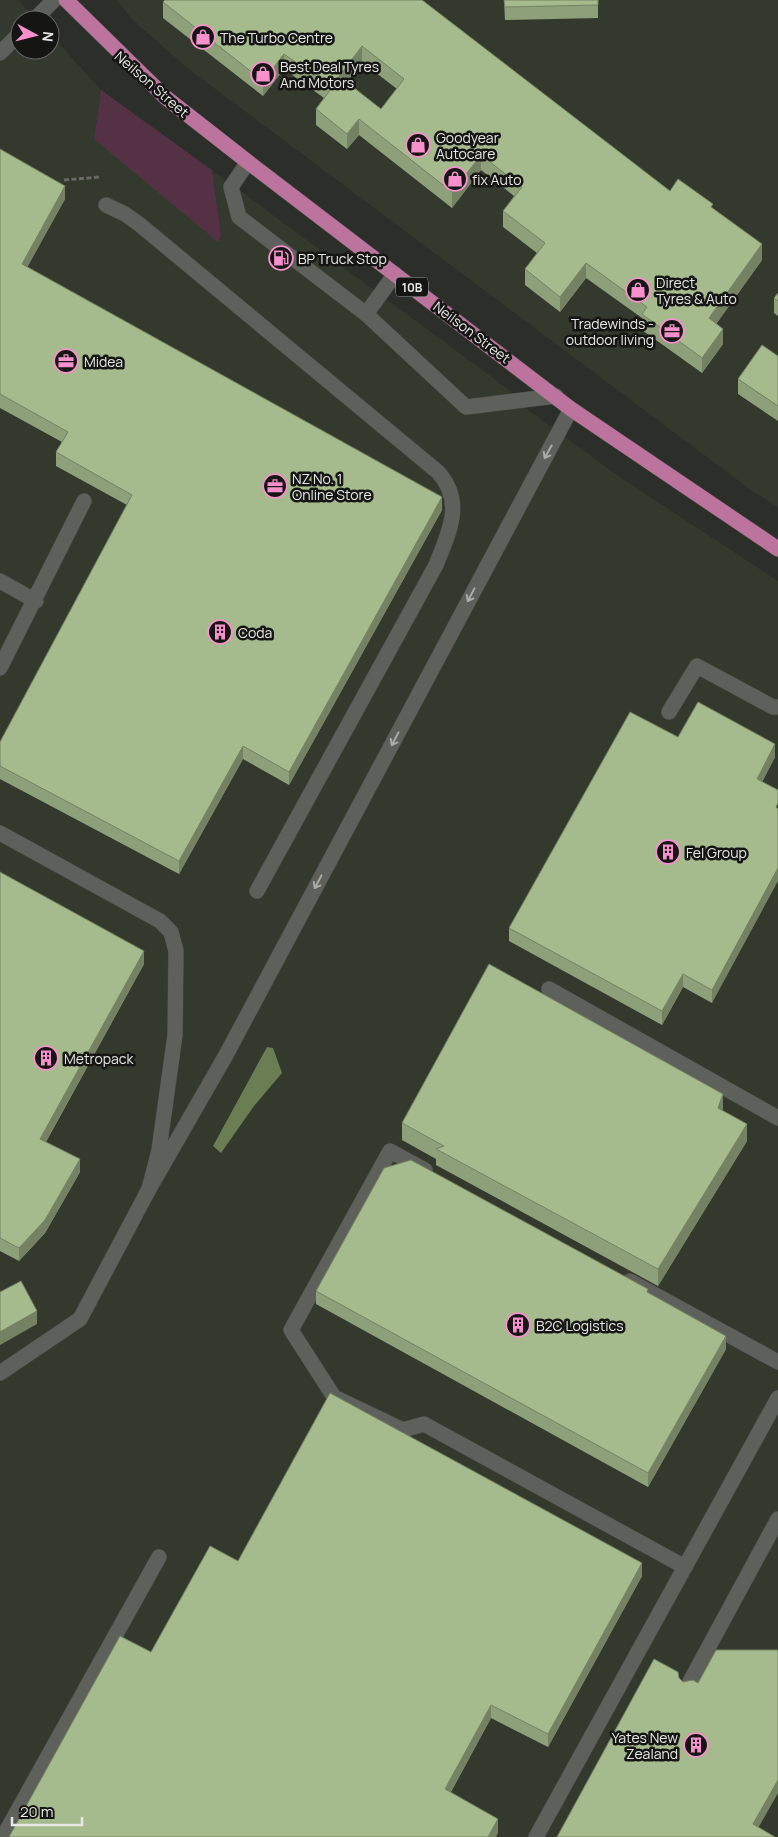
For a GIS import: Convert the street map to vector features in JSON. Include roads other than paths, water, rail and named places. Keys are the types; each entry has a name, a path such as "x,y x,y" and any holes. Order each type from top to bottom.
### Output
{"main road":[{"name":"Neilson Street","path":"66,0 165,97 248,162 571,409 778,550"}],"lane":[{"path":"44,10 54,0"},
{"path":"0,53 10,43"},
{"path":"248,162 231,186 239,217 366,314 466,407 556,396"},
{"path":"106,205 125,214 139,224 409,447 438,472 453,494 453,514 448,534 436,565 257,890"},
{"path":"366,314 395,274"},
{"path":"0,1373 80,1319 145,1196 226,1055 571,409"},
{"path":"0,668 36,601 84,501"},
{"path":"0,581 36,601"},
{"path":"669,712 698,666 773,707 778,707"},
{"path":"0,833 160,921 171,932 176,950 174,1035 158,1150 145,1196"},
{"path":"549,989 778,1118"},
{"path":"442,1179 390,1150 291,1330 334,1397 403,1430 424,1424 685,1567"},
{"path":"616,1274 778,1362"},
{"path":"536,1837 778,1398"},
{"path":"687,1686 778,1519"},
{"path":"2,1837 159,1556"}],"place":[{"name":"The Turbo Centre","path":"203,37"},
{"name":"Best Deal Tyres And Motors","path":"263,74"},
{"name":"Goodyear Autocare","path":"418,145"},
{"name":"fix Auto","path":"455,179"},
{"name":"BP Truck Stop","path":"281,258"},
{"name":"Direct Tyres & Auto","path":"638,290"},
{"name":"Tradewinds - outdoor living","path":"672,331"},
{"name":"Midea","path":"66,361"},
{"name":"NZ No. 1 Online Store","path":"275,486"},
{"name":"Coda","path":"220,632"},
{"name":"Fel Group","path":"668,852"},
{"name":"Metropack","path":"46,1058"},
{"name":"B2C Logistics","path":"518,1325"},
{"name":"Yates New Zealand","path":"696,1745"}]}
